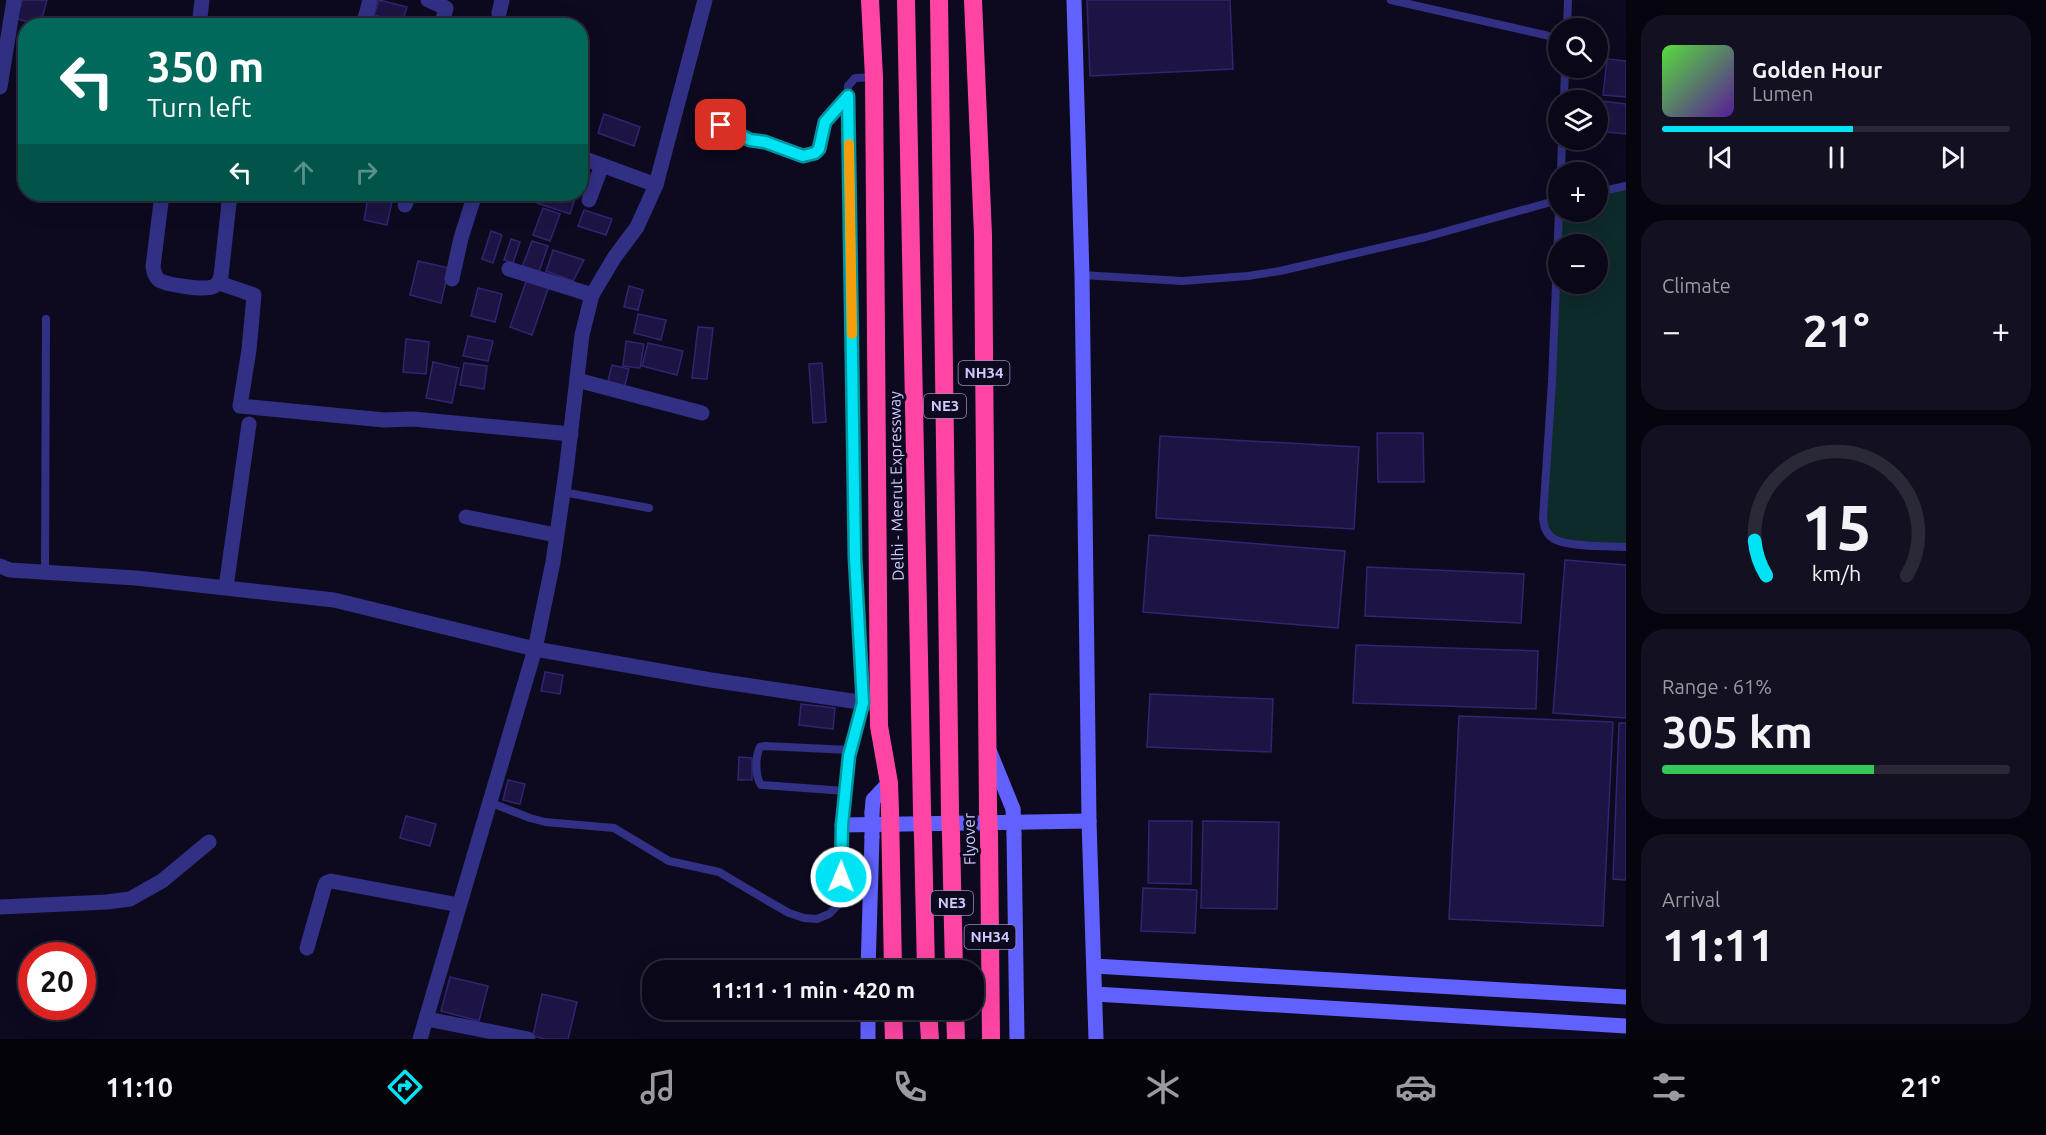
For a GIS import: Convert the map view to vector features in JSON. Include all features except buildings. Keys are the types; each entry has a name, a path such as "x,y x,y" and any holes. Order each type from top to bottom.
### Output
{"highway":[{"path":"870,0 874,77 871,704 879,726 889,783 881,812 891,960"},
{"name":"Delhi - Meerut Expressway","path":"906,0 926,960"},
{"name":"NE3","path":"939,0 954,960"},
{"name":"NH34","path":"973,0 983,235 988,747"},
{"name":"Flyover","path":"988,747 991,1039"},
{"path":"893,1020 894,1039"},
{"path":"929,1020 930,1039"},
{"path":"955,1020 956,1039"}],"main road":[{"path":"1074,0 1082,275 1089,821 1096,1039"},
{"path":"988,747 1013,809 1017,1039"},
{"path":"868,960 872,837 881,812"},
{"path":"842,825 1089,821"},
{"path":"1094,966 1626,997"},
{"path":"1095,994 1626,1026"},
{"path":"868,1020 868,1039"}],"street":[{"path":"0,87 14,0"},
{"path":"201,18 202,0"},
{"path":"365,18 370,0"},
{"path":"428,0 446,8 443,18"},
{"path":"420,1039 535,649 563,492 582,335 592,295 614,258 637,227 656,185 705,0"},
{"path":"588,160 656,185"},
{"path":"589,200 602,165"},
{"path":"161,201 153,267 155,276 171,285 208,288 219,283 221,276 229,201"},
{"path":"452,279 461,238 473,201"},
{"path":"509,269 592,295"},
{"path":"219,283 254,295 249,350 240,406 384,420 413,419 571,434"},
{"path":"577,380 702,413"},
{"path":"226,587 249,424"},
{"path":"466,517 556,535"},
{"path":"0,566 10,570 136,578 334,600 535,649 711,680 871,704"},
{"path":"0,907 107,902 130,898 162,881 209,842"},
{"path":"307,948 324,888 326,883 331,881 459,904"},
{"path":"427,1019 528,1039"}],"lane":[{"path":"1391,0 1548,36"},
{"path":"1567,18 1568,0"},
{"path":"489,802 545,822 614,828 669,861 718,872 775,905 804,918 817,919 829,914 838,905 841,893 842,825 850,750 871,704 855,553 848,86 855,78 874,77"},
{"path":"721,125 750,140 765,142 803,156 815,153 819,149 825,122 848,96"},
{"path":"1608,190 1626,186"},
{"path":"1082,275 1182,281 1280,272 1415,240 1548,203"},
{"path":"1559,222 1552,382 1543,518 1545,530 1553,539 1564,543 1626,547"},
{"path":"45,573 46,319"},
{"path":"563,492 649,508"},
{"path":"846,791 761,785 757,776 758,752 760,747 765,746 850,750"}],"green space":[{"path":"1626,186 1626,546 1553,539 1543,518 1555,294 1608,294 1608,234 1558,234 1558,222 1608,222 1608,190"}],"slow traffic":[{"path":"849,144 852,334"}],"route":[{"path":"721,125 750,140 765,142 803,156 815,153 819,149 825,122 848,96 855,558 863,703 849,756 842,825 841,877"}]}
